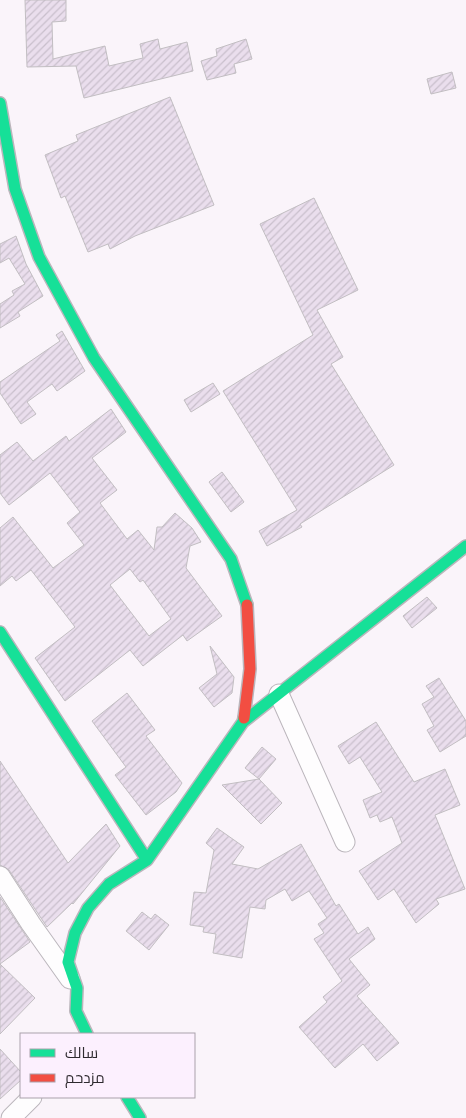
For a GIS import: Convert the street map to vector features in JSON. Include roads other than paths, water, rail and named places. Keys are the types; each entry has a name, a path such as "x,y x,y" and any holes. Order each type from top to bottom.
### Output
{"street":[{"path":"0,104 15,188 39,257 94,358 231,559 248,609 250,669 243,722"},
{"path":"87,1033 76,1011 77,988 68,962 75,933 88,908 109,884 147,860 243,722 466,546"},
{"path":"0,632 147,860"},
{"path":"279,694 345,842"},
{"path":"0,876 30,924 77,988"},
{"path":"11,1118 31,1098"},
{"path":"128,1098 140,1118"}]}
